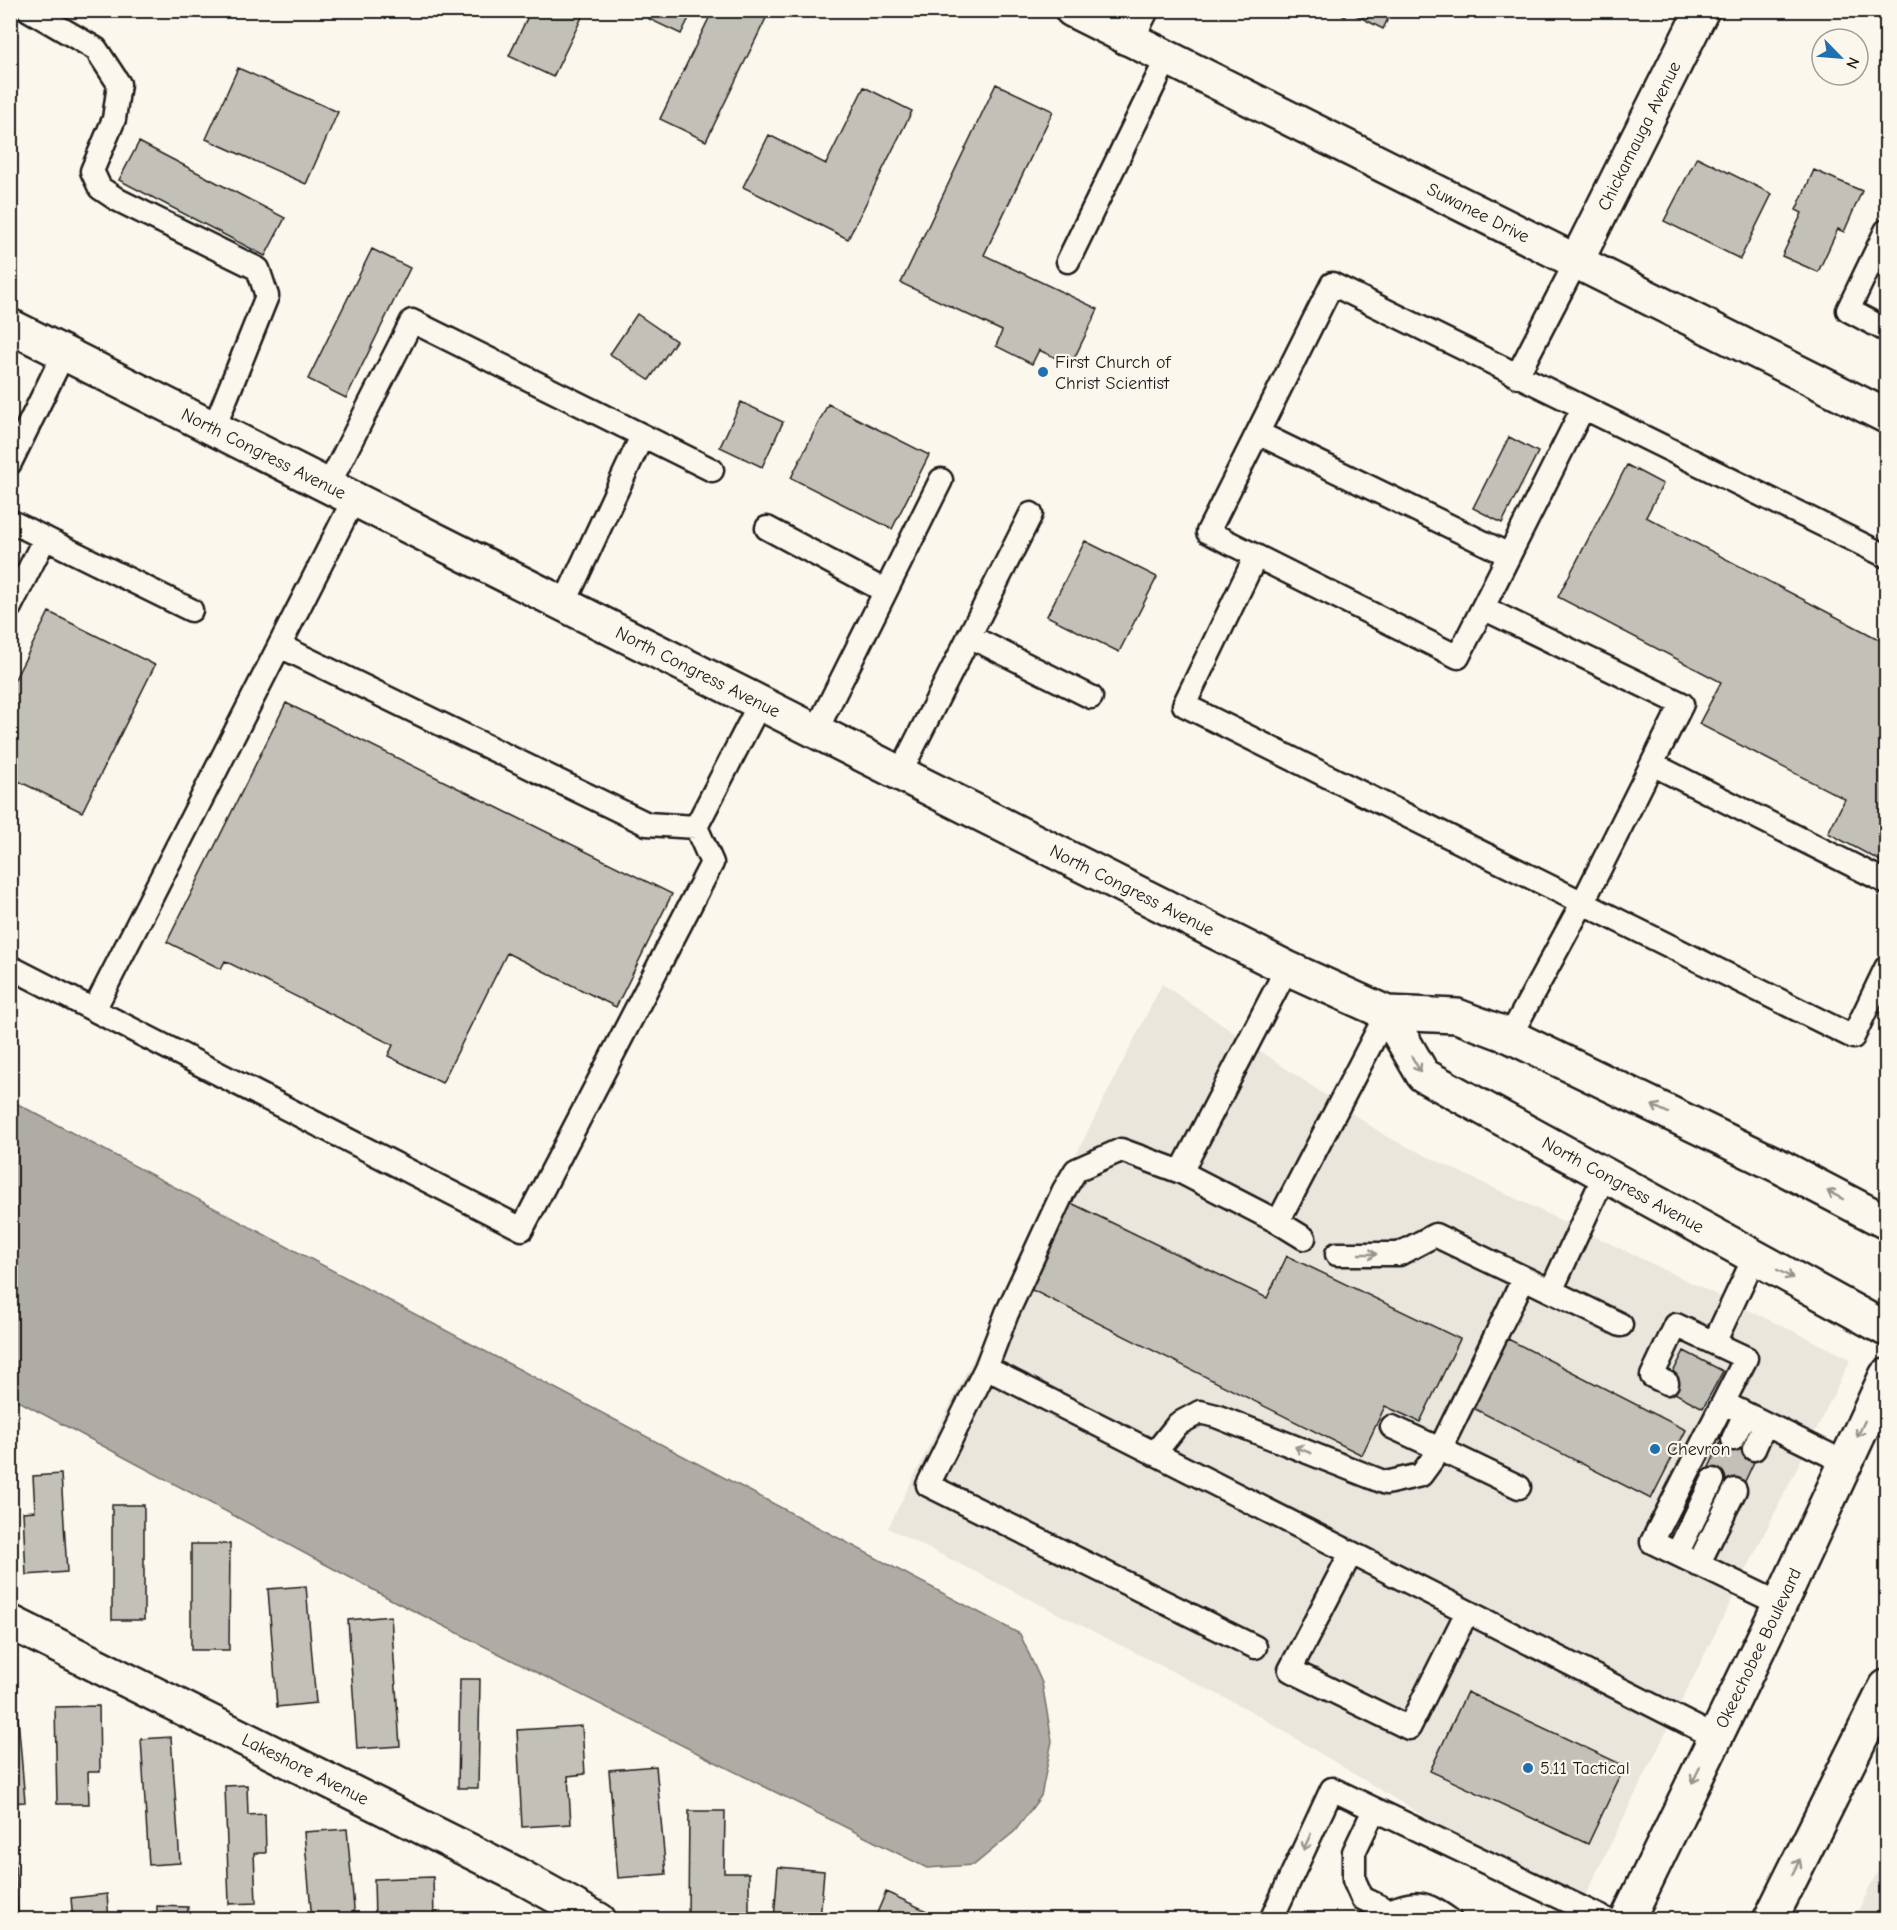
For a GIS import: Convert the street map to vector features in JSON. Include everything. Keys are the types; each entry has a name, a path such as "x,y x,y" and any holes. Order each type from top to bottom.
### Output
{"street":[{"name":"Suwanee Drive","path":"1072,10 1134,24 1167,58 1887,416"},
{"name":"Chickamauga Avenue","path":"1576,262 1702,10"},
{"name":"North Congress Avenue","path":"10,326 1287,968 1387,1013 1457,1016 1510,1036 1779,1166 1887,1222"},
{"name":"North Congress Avenue","path":"1387,1013 1423,1075 1887,1329"},
{"name":"Okeechobee Boulevard","path":"1627,1920 1887,1376"},
{"name":"Lakeshore Avenue","path":"10,1622 516,1874 598,1920"},
{"path":"1770,1920 1887,1688"}],"lane":[{"path":"29,10 96,49 119,84 114,119 92,171 100,188 118,200 258,269 267,296 214,429"},
{"path":"1068,261 1167,58"},
{"path":"1887,231 1848,310 1887,330"},
{"path":"1517,376 1576,262"},
{"path":"1583,408 1458,657 1208,532 1332,285 1887,556"},
{"path":"94,1010 280,646 412,321 712,470"},
{"path":"10,463 64,353"},
{"path":"1258,433 1509,555"},
{"path":"564,604 642,436"},
{"path":"816,730 941,480"},
{"path":"900,773 1031,514"},
{"path":"10,521 191,610"},
{"path":"767,528 885,591"},
{"path":"10,608 45,538"},
{"path":"1256,556 1184,705 1853,1037 1887,968"},
{"path":"1483,608 1682,704 1582,903 1510,1036"},
{"path":"969,636 1091,698"},
{"path":"280,646 647,824 696,827"},
{"path":"696,827 760,703"},
{"path":"1652,764 1887,882"},
{"path":"10,967 522,1229 712,863 696,827"},
{"path":"1181,1172 1287,968"},
{"path":"1278,1222 1387,1013"},
{"path":"1255,1647 928,1485 986,1368 1007,1313 1064,1190 1076,1170 1121,1150 1181,1172 1278,1222 1304,1238"},
{"path":"1551,1291 1604,1176"},
{"path":"1337,1254 1399,1254 1435,1235 1621,1325"},
{"path":"1714,1343 1754,1258"},
{"path":"1154,1454 1178,1424 1200,1412 1216,1416 1386,1483 1420,1475 1440,1449 1524,1278"},
{"path":"1667,1383 1652,1376 1671,1357 1676,1325 1746,1358 1720,1396 1652,1542 1780,1604"},
{"path":"986,1368 1715,1737"},
{"path":"1720,1396 1765,1424 1846,1462"},
{"path":"1732,1439 1745,1413"},
{"path":"1754,1449 1765,1424"},
{"path":"1392,1426 1519,1487"},
{"path":"1677,1554 1713,1480"},
{"path":"1698,1565 1735,1490"},
{"path":"1351,1553 1290,1670 1409,1728 1467,1612"},
{"path":"1271,1920 1332,1789 1607,1920"},
{"path":"1374,1810 1354,1852 1354,1880 1362,1898 1377,1913 1408,1904 1422,1904 1449,1920"}],"shaded area":[{"path":"1162,984 1387,1137 1851,1359 1578,1910 1249,1710 888,1528"},
{"path":"10,1100 1020,1634 1042,1683 1052,1741 1041,1796 1015,1831 974,1865 927,1868 396,1602 11,1397"},
{"path":"1886,1855 1886,1919 1854,1919"}],"building":[{"path":"531,10 585,11 553,77 509,56"},
{"path":"653,10 693,10 681,34 649,19"},
{"path":"698,10 770,10 706,141 660,119 710,16"},
{"path":"1333,10 1392,10 1383,29 1348,11 1345,17"},
{"path":"238,68 338,112 306,184 206,139"},
{"path":"996,84 1053,111 984,255 1098,309 1071,365 1039,350 1032,364 996,346 1002,331 901,283"},
{"path":"864,87 912,111 848,239 743,187 769,135 826,164"},
{"path":"139,142 285,218 265,256 119,180"},
{"path":"1697,157 1772,194 1740,259 1664,221"},
{"path":"1814,170 1862,191 1844,232 1838,229 1818,272 1782,256 1802,213 1796,210"},
{"path":"372,249 410,268 346,398 308,379"},
{"path":"637,314 676,341 649,380 610,354"},
{"path":"741,402 783,422 762,467 720,447"},
{"path":"828,404 929,455 892,529 791,478"},
{"path":"1509,437 1538,452 1502,523 1473,508"},
{"path":"1627,465 1663,484 1646,517 1886,643 1886,864 1828,833 1845,799 1699,724 1721,682 1558,597"},
{"path":"1085,541 1157,577 1119,652 1047,616"},
{"path":"49,612 155,665 82,812 10,777 10,689"},
{"path":"286,703 672,894 616,1007 507,953 442,1083 388,1056 393,1045 225,961 221,969 167,942"},
{"path":"1067,1201 1267,1298 1287,1256 1460,1339 1420,1422 1385,1406 1362,1455 1026,1287"},
{"path":"1508,1339 1686,1430 1651,1499 1473,1408"},
{"path":"1684,1351 1723,1371 1703,1408 1665,1388"},
{"path":"1724,1435 1759,1451 1740,1492 1705,1476"},
{"path":"61,1474 67,1572 26,1575 23,1512 35,1511 33,1476"},
{"path":"112,1505 144,1505 144,1620 112,1620"},
{"path":"191,1544 230,1544 229,1650 191,1650"},
{"path":"306,1586 316,1703 277,1707 268,1589"},
{"path":"391,1616 400,1746 357,1749 348,1620"},
{"path":"10,1656 13,1656 25,1802 10,1803"},
{"path":"460,1679 480,1679 478,1788 458,1788"},
{"name":"5.11 Tactical","path":"1467,1692 1625,1766 1588,1844 1430,1771"},
{"path":"99,1706 100,1772 88,1772 89,1804 57,1804 55,1707"},
{"path":"582,1726 585,1774 568,1776 571,1824 522,1827 517,1730"},
{"path":"171,1737 180,1863 149,1865 141,1739"},
{"path":"656,1766 666,1874 618,1878 609,1770"},
{"path":"247,1785 248,1815 265,1814 266,1853 254,1853 256,1903 229,1904 225,1786"},
{"path":"689,1811 725,1811 724,1873 749,1873 749,1918 688,1917"},
{"path":"347,1829 355,1920 312,1920 304,1832"},
{"path":"10,1859 15,1859 18,1920 10,1920"},
{"path":"778,1867 824,1871 820,1920 774,1920"},
{"path":"433,1877 434,1920 375,1920 374,1879"},
{"path":"886,1892 927,1911 923,1920 874,1920"},
{"path":"107,1894 109,1920 73,1920 71,1898"},
{"path":"157,1906 188,1907 187,1920 157,1920"}],"place":[{"name":"First Church of Christ Scientist","path":"1043,372"},
{"name":"Chevron","path":"1655,1449"},
{"name":"5.11 Tactical","path":"1528,1768"}]}
